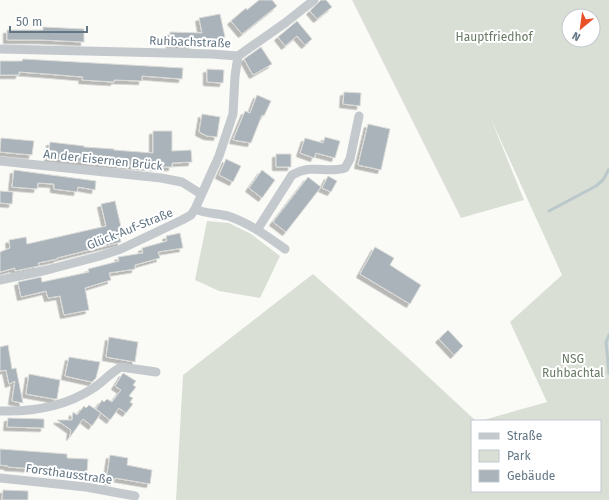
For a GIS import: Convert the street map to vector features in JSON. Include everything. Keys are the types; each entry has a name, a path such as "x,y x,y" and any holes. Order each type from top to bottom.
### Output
{"street":[{"name":"Ruhbachstraße","path":"0,49 211,54 238,56 285,23 314,0"},
{"path":"238,56 235,76 233,114 219,156 195,209 203,213 226,215 241,221 285,249"},
{"path":"257,230 292,175 300,170 315,168 336,171 345,168 350,159 359,116"},
{"name":"An der Eisernen Brück","path":"0,161 161,178 182,182 201,194"},
{"name":"Glück-Auf-Straße","path":"0,280 47,270 121,249 182,220 191,215 195,209"},
{"path":"0,411 44,409 59,404 85,394 121,367 156,372"},
{"name":"Forsthausstraße","path":"0,478 86,487 135,496"}],"green space":[{"path":"352,0 609,0 609,500 176,500 183,375 313,274 407,357 475,420 471,420 471,492 601,492 601,420 484,420 547,402 510,322 562,275 491,119 524,200 461,218"},
{"path":"207,221 229,223 251,234 280,256 260,298 219,291 195,280"}],"building":[{"path":"259,0 272,0 277,6 242,34 231,21 246,8 247,10"},
{"path":"321,0 326,0 332,7 317,19 310,11"},
{"path":"220,14 225,37 190,45 170,45 170,32 202,33 199,18"},
{"path":"297,21 312,39 305,45 297,36 285,46 278,37"},
{"path":"43,27 84,29 84,42 7,40 7,30 43,30"},
{"path":"261,47 272,64 253,75 244,59"},
{"path":"23,59 183,68 182,79 142,76 142,81 114,80 114,82 82,80 83,77 19,72 19,75 0,75 0,61 22,61"},
{"path":"207,69 224,70 223,83 207,82"},
{"path":"344,92 361,93 360,106 343,104"},
{"path":"257,95 271,101 264,116 262,115 251,143 233,140 245,111 250,113"},
{"path":"202,114 220,117 217,137 207,136 199,132"},
{"path":"368,124 390,129 381,170 358,165"},
{"path":"153,131 172,131 172,151 191,150 192,162 172,163 172,167 153,167 48,158 50,142 84,147 153,153"},
{"path":"325,137 340,141 335,158 316,153 314,158 300,153 305,138 323,143"},
{"path":"1,138 34,141 32,155 0,152"},
{"path":"276,154 291,154 291,167 276,167"},
{"path":"226,159 241,166 233,182 219,175"},
{"path":"14,170 96,181 95,190 78,187 77,192 54,189 54,184 38,183 37,189 12,187"},
{"path":"262,170 275,180 262,198 249,188"},
{"path":"328,176 337,181 331,192 322,188"},
{"path":"308,177 321,187 286,232 273,222"},
{"path":"0,191 13,192 12,204 0,203"},
{"path":"115,201 121,227 118,228 121,242 38,263 39,266 15,271 15,268 0,272 0,252 10,248 9,240 26,237 27,244 106,226 101,204"},
{"path":"180,233 183,248 158,252 160,258 135,265 135,269 109,273 111,280 85,288 89,310 64,315 60,296 48,298 46,291 21,297 18,282 41,277 42,282 89,272 88,269 119,261 118,257 143,253 142,248 167,241 166,236"},
{"path":"375,247 394,258 390,265 421,285 410,304 360,274"},
{"path":"448,330 463,346 454,355 439,339"},
{"path":"109,337 138,342 135,362 106,357"},
{"path":"8,345 12,369 16,368 23,403 12,401 15,381 9,384 6,370 0,371 0,347"},
{"path":"69,357 100,362 96,378 92,382 65,376"},
{"path":"123,373 136,381 133,385 136,387 129,396 133,398 130,402 133,404 126,413 119,408 110,420 96,409 102,400 104,402 107,399 112,402 121,390 115,386"},
{"path":"29,374 60,380 57,399 26,394"},
{"path":"89,405 101,413 92,426 83,419 70,437 71,430 57,420 72,420 73,412 77,415 84,406 86,408"},
{"path":"8,418 44,419 44,428 7,427"},
{"path":"0,449 67,454 67,458 88,459 87,472 74,471 74,474 55,473 55,470 8,467 0,465"},
{"path":"110,455 128,458 127,465 152,470 150,484 115,478 114,482 106,481"},
{"path":"3,490 28,491 28,500 2,500"}],"waterway":[{"path":"549,211 596,186 603,180 609,169"},
{"path":"609,335 606,342 609,373"}],"park label":[{"name":"Hauptfriedhof","path":"494,37"},
{"name":"NSG Ruhbachtal","path":"573,366"}]}
